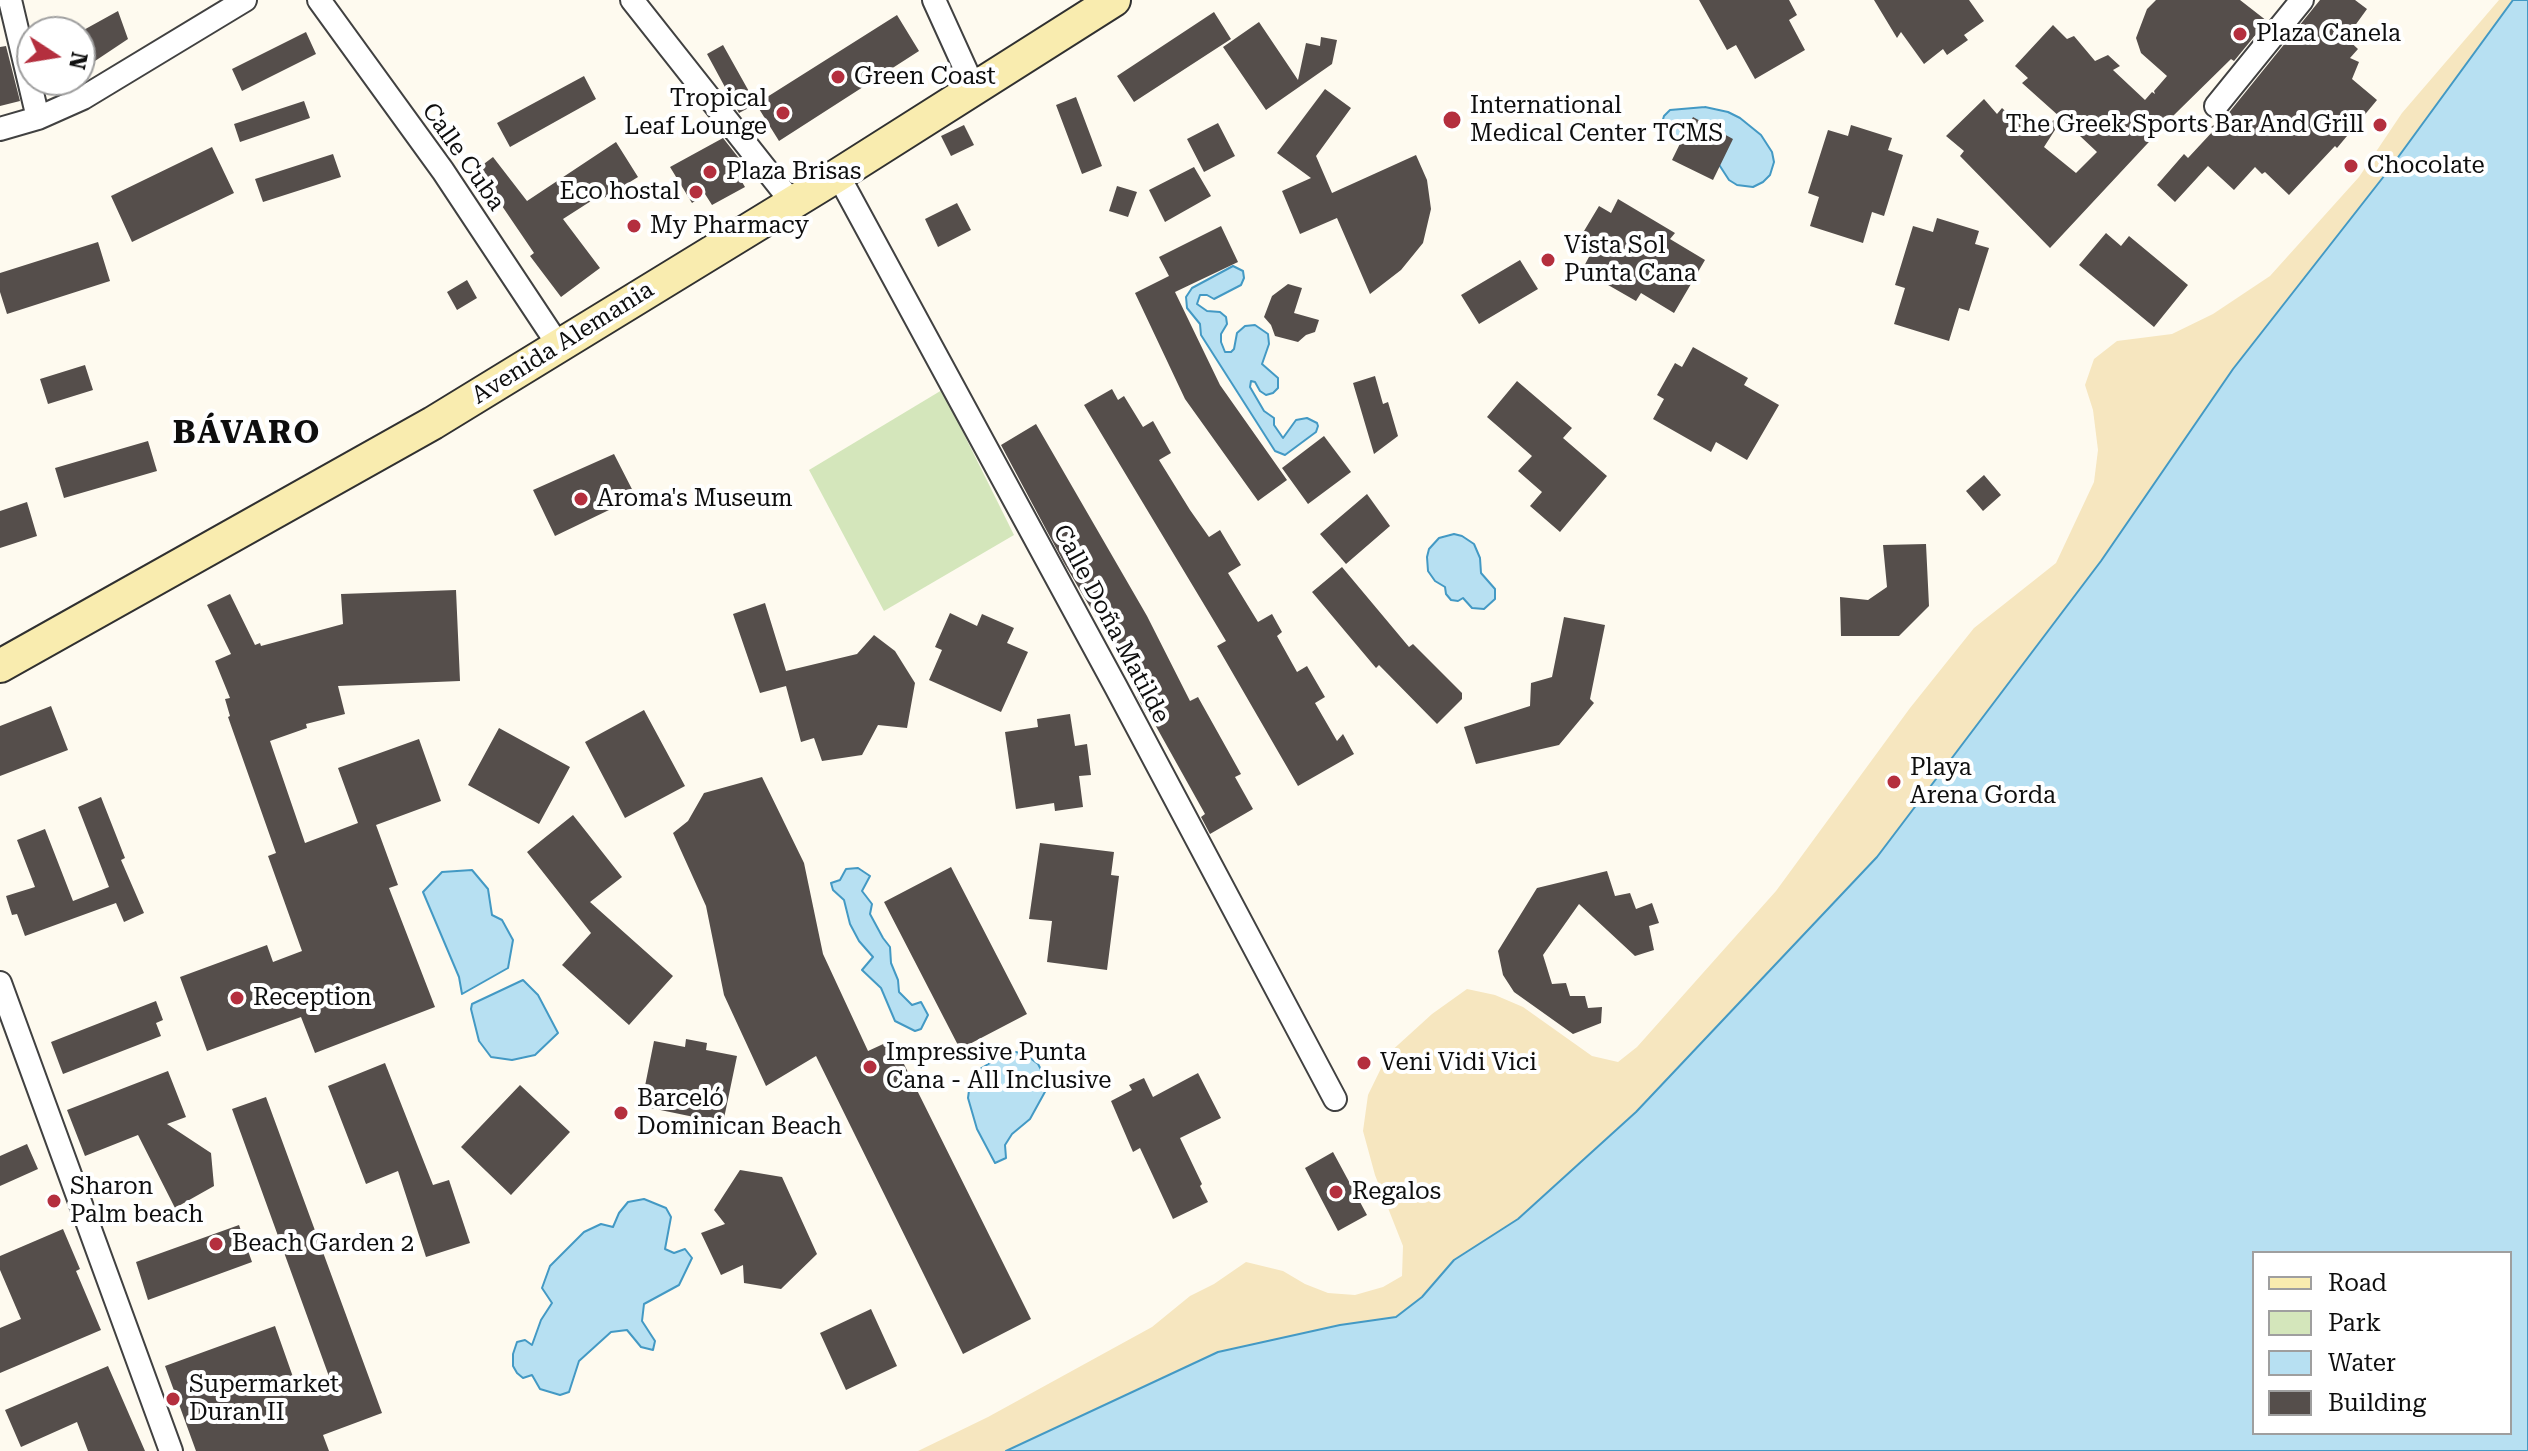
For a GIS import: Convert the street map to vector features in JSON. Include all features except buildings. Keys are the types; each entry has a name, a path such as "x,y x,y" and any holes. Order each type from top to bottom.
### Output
{"street":[{"path":"10,0 38,118"},
{"path":"0,129 38,118 83,98 245,0"},
{"name":"Calle Cuba","path":"319,0 443,171 559,346"},
{"path":"632,0 791,201"},
{"path":"934,0 974,88"},
{"name":"Avenida Alemania","path":"0,666 433,423 838,175 1114,0"},
{"path":"2216,106 2302,0"},
{"name":"Calle Doña Matilde","path":"838,175 1335,1099"},
{"path":"0,983 171,1451"}],"green space":[{"path":"942,390 1014,535 884,611 809,470"}],"sand":[{"name":"Playa Arena Gorda","path":"2499,0 2513,0 2388,171 2233,369 2101,561 1877,857 1636,1112 1518,1219 1454,1260 1422,1297 1396,1317 1340,1325 1218,1352 1006,1451 918,1451 988,1417 1152,1327 1190,1296 1246,1262 1283,1271 1328,1293 1355,1295 1383,1287 1402,1276 1403,1246 1375,1175 1363,1131 1368,1095 1388,1054 1432,1014 1467,989 1495,995 1523,1007 1592,1056 1618,1062 1637,1047 1776,891 1910,708 1974,628 2056,563 2094,482 2098,450 2093,410 2085,385 2094,359 2117,341 2172,334 2213,314 2270,276 2359,177 2402,113"}],"water":[{"path":"2513,0 2528,0 2528,1451 1006,1451 1218,1352 1340,1325 1396,1317 1422,1297 1454,1260 1518,1219 1636,1112 1877,857 2101,561 2233,369 2388,171"},
{"path":"1705,107 1740,118 1761,135 1772,152 1774,162 1770,175 1763,182 1753,187 1737,185 1729,180 1716,160 1696,146 1667,137 1661,126 1670,110"},
{"path":"1233,266 1243,271 1241,285 1214,299 1200,295 1197,304 1226,317 1227,324 1221,334 1225,352 1234,349 1237,333 1245,326 1255,325 1268,334 1269,344 1262,364 1278,378 1278,388 1266,395 1255,382 1251,381 1250,387 1264,411 1274,418 1274,425 1283,438 1296,420 1307,418 1318,426 1316,432 1285,455 1275,451 1201,335 1200,324 1187,308 1186,297 1192,288"},
{"path":"1454,534 1474,544 1480,558 1481,573 1495,589 1495,599 1484,609 1472,608 1463,598 1451,600 1445,587 1435,581 1428,571 1429,549 1439,538"},
{"path":"858,868 870,876 862,891 872,904 870,914 890,947 899,992 912,1005 921,1002 928,1015 921,1029 915,1031 895,1021 881,988 862,970 873,957 859,941 850,924 844,900 833,890 831,883 840,880 846,869"},
{"path":"472,870 488,889 492,915 502,920 513,940 508,968 462,994 459,977 423,892 442,872"},
{"path":"523,980 538,995 558,1033 535,1055 512,1060 491,1057 479,1041 472,1004"},
{"path":"1011,1051 1025,1054 1038,1064 1045,1077 1046,1090 1030,1119 1012,1134 1005,1145 1006,1158 995,1163 977,1129 968,1098 970,1083 978,1070"},
{"path":"644,1199 666,1208 671,1217 665,1249 674,1253 685,1249 692,1258 679,1285 644,1304 642,1321 655,1341 653,1350 641,1347 627,1330 611,1332 579,1361 569,1392 560,1395 540,1389 532,1375 523,1378 517,1373 513,1366 513,1354 517,1342 525,1340 532,1345 541,1320 552,1303 542,1288 550,1266 584,1232 601,1224 613,1227 628,1202"}],"place":[{"name":"Plaza Canela","path":"2240,34"},
{"name":"Green Coast","path":"838,77"},
{"name":"Tropical Leaf Lounge","path":"783,113"},
{"name":"International Medical Center TCMS","path":"1452,120"},
{"name":"The Greek Sports Bar And Grill","path":"2380,125"},
{"name":"Chocolate","path":"2351,166"},
{"name":"Plaza Brisas","path":"710,172"},
{"name":"Eco hostal","path":"696,192"},
{"name":"My Pharmacy","path":"634,226"},
{"name":"Vista Sol Punta Cana","path":"1548,260"},
{"name":"Aroma's Museum","path":"581,499"},
{"name":"Playa Arena Gorda","path":"1894,782"},
{"name":"Reception","path":"237,998"},
{"name":"Veni Vidi Vici","path":"1364,1063"},
{"name":"Impressive Punta Cana - All Inclusive","path":"870,1067"},
{"name":"Barceló Dominican Beach","path":"621,1113"},
{"name":"Regalos","path":"1336,1192"},
{"name":"Sharon Palm beach","path":"54,1201"},
{"name":"Beach Garden 2","path":"216,1244"},
{"name":"Supermarket Duran II","path":"173,1399"}],"district":[{"name":"BÁVARO","path":"247,434"}]}
